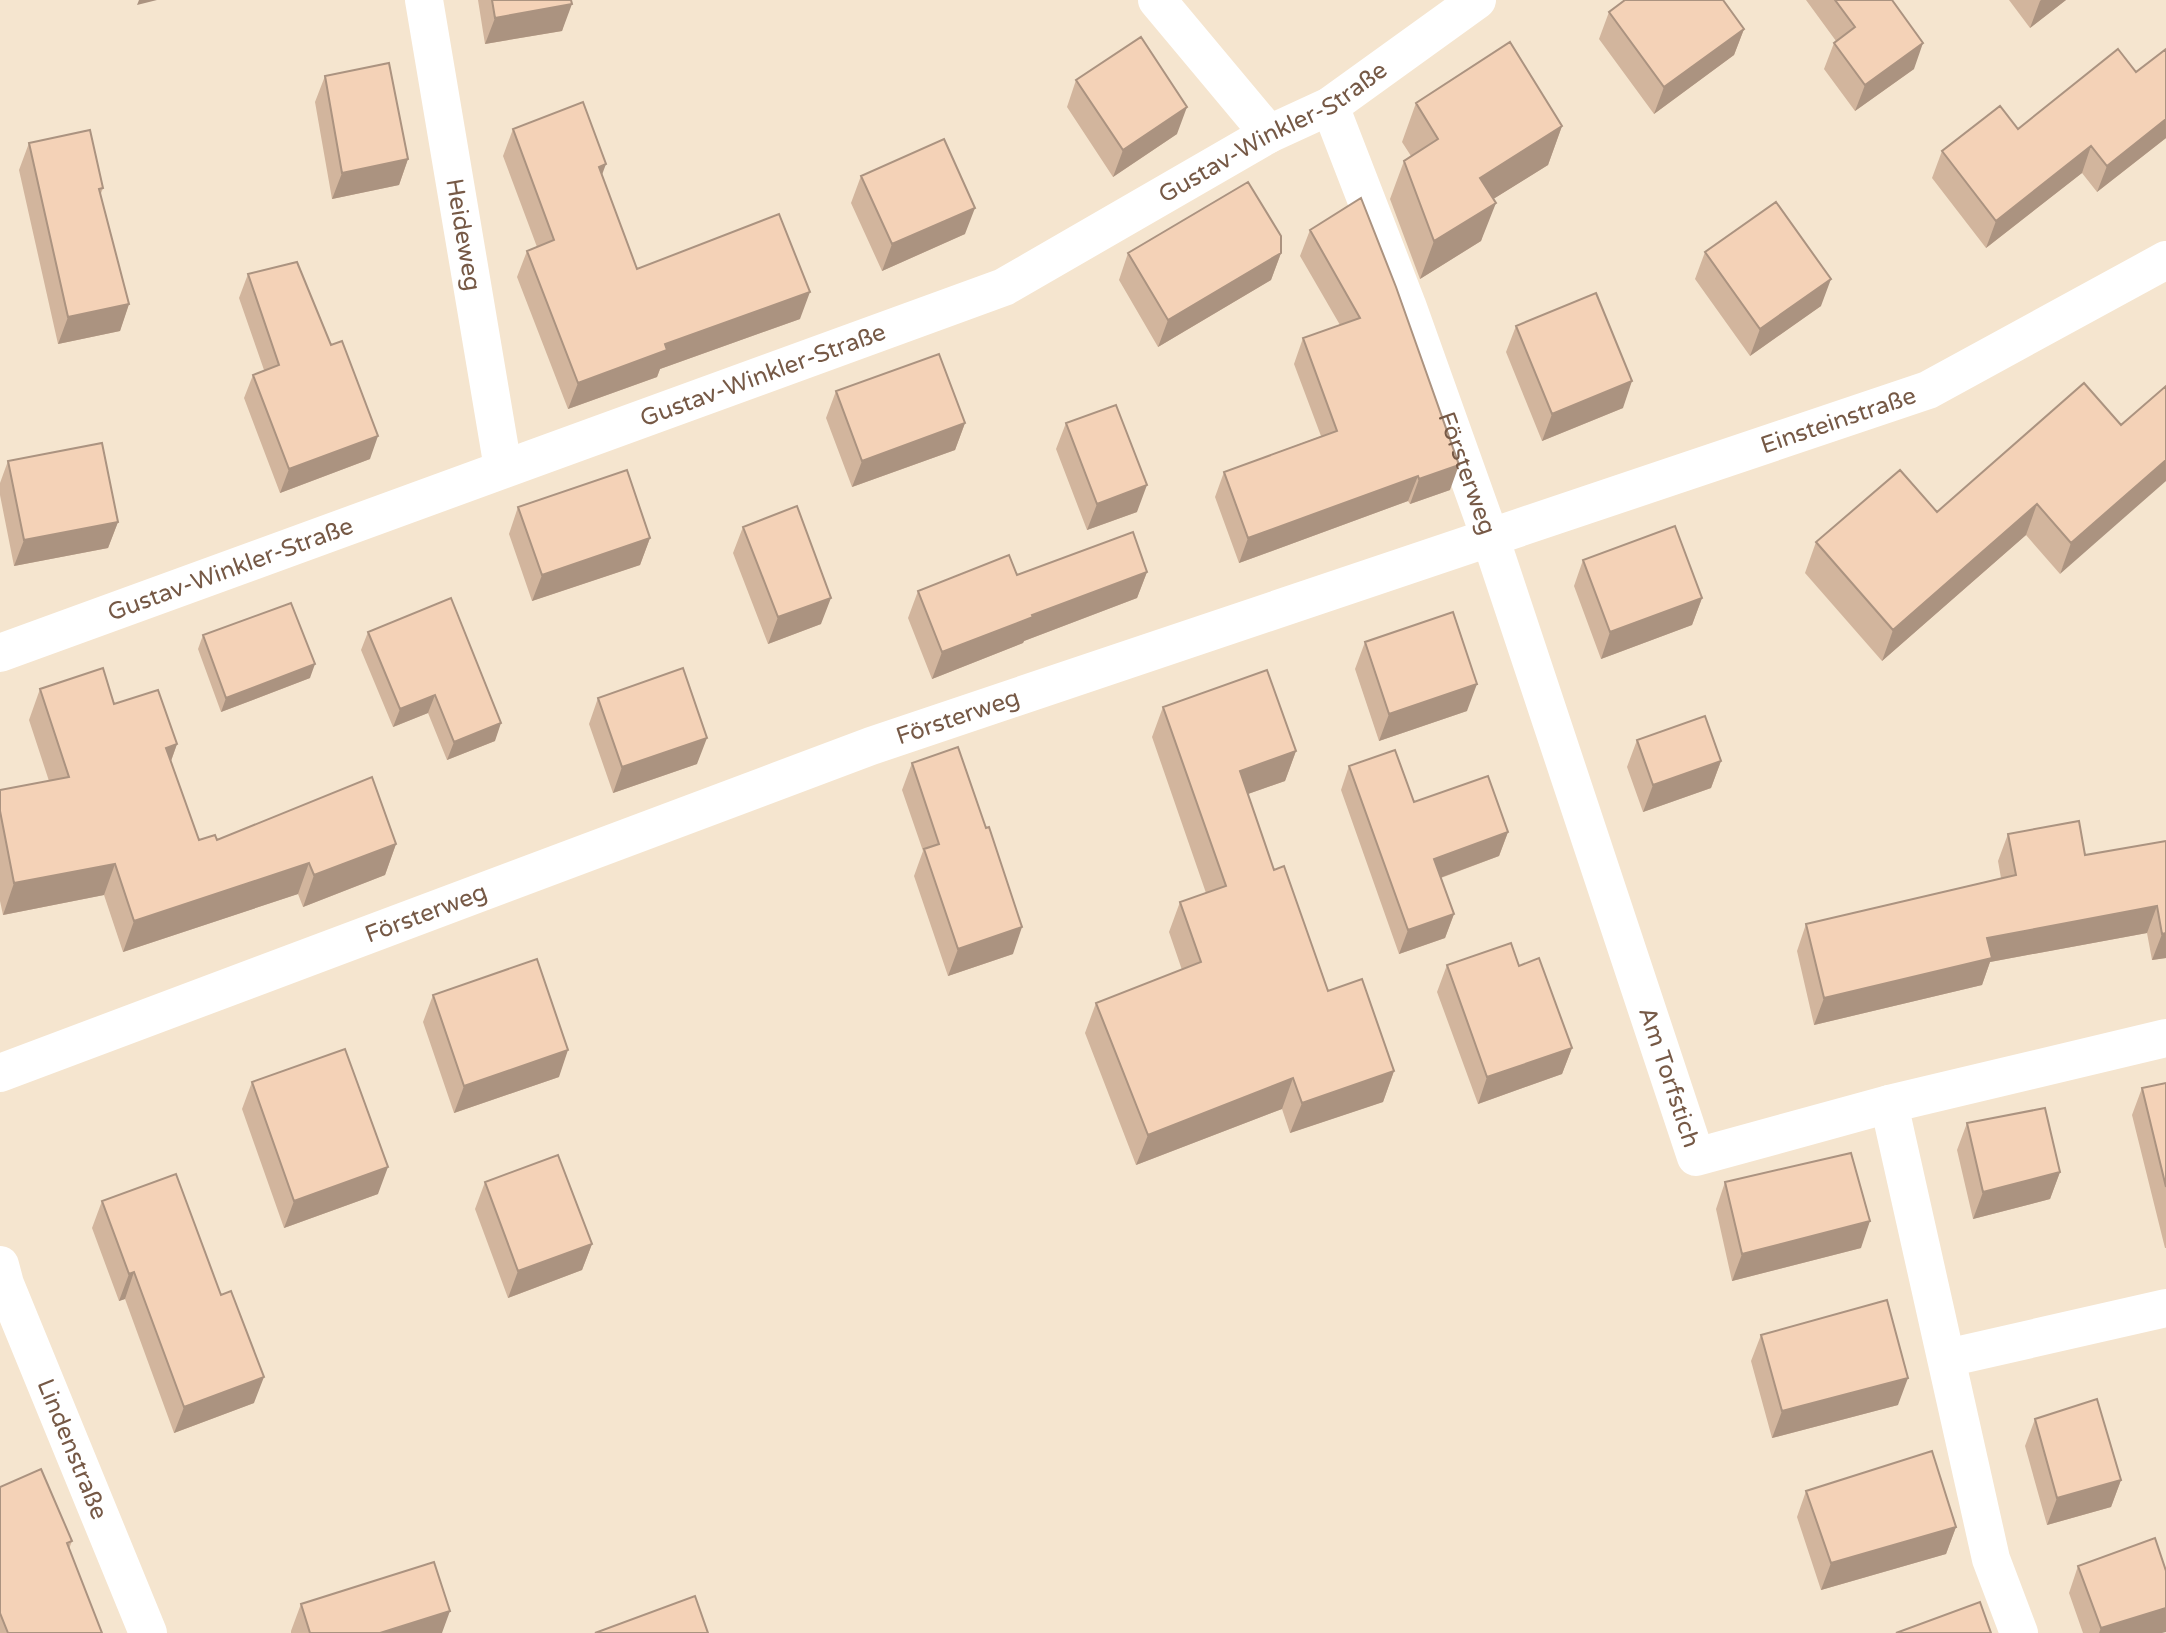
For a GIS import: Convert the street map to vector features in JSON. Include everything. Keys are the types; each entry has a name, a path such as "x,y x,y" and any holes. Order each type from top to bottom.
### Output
{"street":[{"name":"Heideweg","path":"424,0 503,468"},
{"path":"1157,0 1269,134"},
{"name":"Gustav-Winkler-Straße","path":"0,653 1003,287 1269,134 1330,106 1477,0"},
{"name":"Försterweg","path":"0,1073 871,746 1490,537 1407,305 1330,106"},
{"name":"Einsteinstraße","path":"1490,537 1928,390 2166,260"},
{"name":"Am Torfstich","path":"1490,537 1696,1157 1889,1104 2166,1038"},
{"path":"1889,1104 1991,1559 2019,1633"},
{"name":"Lindenstraße","path":"0,1265 5,1284 148,1633"},
{"path":"1947,1358 2166,1308"}],"shaded area":[{"path":"0,0 2166,0 2166,1633 0,1633"}],"building":[{"path":"492,0 571,0 572,4 495,18"},
{"path":"1625,0 1723,0 1744,29 1664,87 1609,12"},
{"path":"1835,0 1892,0 1923,43 1865,85 1834,43 1855,27"},
{"path":"1141,37 1187,107 1123,150 1076,80"},
{"path":"1510,42 1562,126 1480,178 1496,203 1434,241 1404,161 1438,139 1416,103"},
{"path":"2118,49 2136,72 2166,49 2166,119 2107,166 2091,146 1996,221 1942,151 2000,106 2018,129"},
{"path":"389,63 408,159 342,173 325,76"},
{"path":"583,102 606,164 599,167 637,269 779,214 810,292 665,344 667,350 578,383 527,251 554,240 513,129"},
{"path":"90,130 103,188 99,189 129,304 68,317 29,143"},
{"path":"944,139 975,208 892,244 861,176"},
{"path":"1248,182 1281,236 1281,253 1168,320 1128,253"},
{"path":"1361,198 1396,287 1459,465 1419,479 1418,476 1248,538 1224,472 1337,431 1303,338 1360,318 1310,230"},
{"path":"1776,202 1831,279 1760,329 1705,252"},
{"path":"297,262 331,345 342,341 378,436 289,469 253,375 279,365 248,274"},
{"path":"1596,293 1632,381 1552,414 1516,326"},
{"path":"939,354 965,423 862,461 836,391"},
{"path":"2084,383 2121,425 2166,386 2166,460 2071,543 2037,504 1893,630 1816,542 1900,470 1937,512"},
{"path":"1116,405 1147,485 1097,504 1066,423"},
{"path":"102,443 118,522 24,540 8,461"},
{"path":"627,470 650,538 542,575 518,507"},
{"path":"797,506 831,598 778,617 743,527"},
{"path":"1675,526 1702,598 1610,632 1583,560"},
{"path":"1133,532 1147,572 942,652 918,591 1009,555 1017,575"},
{"path":"451,598 501,723 454,742 435,695 400,709 368,632"},
{"path":"291,603 315,664 226,698 203,635"},
{"path":"1453,612 1477,684 1389,714 1365,642"},
{"path":"103,668 114,704 158,690 177,744 166,748 199,840 215,835 217,840 372,777 396,844 314,875 309,863 134,921 115,864 14,883 0,811 0,790 69,777 40,689"},
{"path":"683,668 707,738 622,767 598,698"},
{"path":"1267,670 1296,751 1240,771 1274,870 1284,866 1328,991 1362,979 1394,1071 1302,1103 1293,1078 1148,1135 1096,1003 1201,962 1180,902 1226,886 1163,707"},
{"path":"1705,716 1721,761 1653,785 1637,740"},
{"path":"958,747 986,828 989,827 1022,927 958,949 924,849 939,844 912,763"},
{"path":"1395,750 1414,802 1488,776 1508,832 1434,859 1454,914 1408,930 1349,766"},
{"path":"2079,821 2085,855 2166,841 2166,933 2162,934 2157,906 1987,938 1992,958 1824,998 1806,924 2016,875 2008,834"},
{"path":"1511,943 1519,966 1539,958 1572,1048 1487,1077 1447,965"},
{"path":"537,959 568,1050 464,1086 433,995"},
{"path":"345,1049 388,1167 294,1201 252,1082"},
{"path":"2166,1083 2166,1187 2142,1088"},
{"path":"2045,1108 2060,1172 1983,1192 1967,1123"},
{"path":"1851,1153 1870,1221 1742,1254 1725,1182"},
{"path":"558,1155 592,1244 518,1271 485,1182"},
{"path":"176,1174 221,1295 231,1291 264,1377 184,1407 134,1272 129,1274 102,1201"},
{"path":"1887,1300 1908,1378 1782,1411 1761,1335"},
{"path":"2097,1399 2121,1480 2057,1498 2035,1419"},
{"path":"1932,1451 1956,1527 1831,1563 1806,1491"},
{"path":"41,1469 72,1541 67,1543 102,1633 8,1633 0,1613 0,1487"},
{"path":"2155,1538 2166,1571 2166,1608 2101,1628 2078,1566"},
{"path":"434,1562 450,1611 380,1633 310,1633 301,1604"},
{"path":"695,1596 708,1633 595,1633"},
{"path":"1980,1602 1991,1633 1896,1633"}]}
